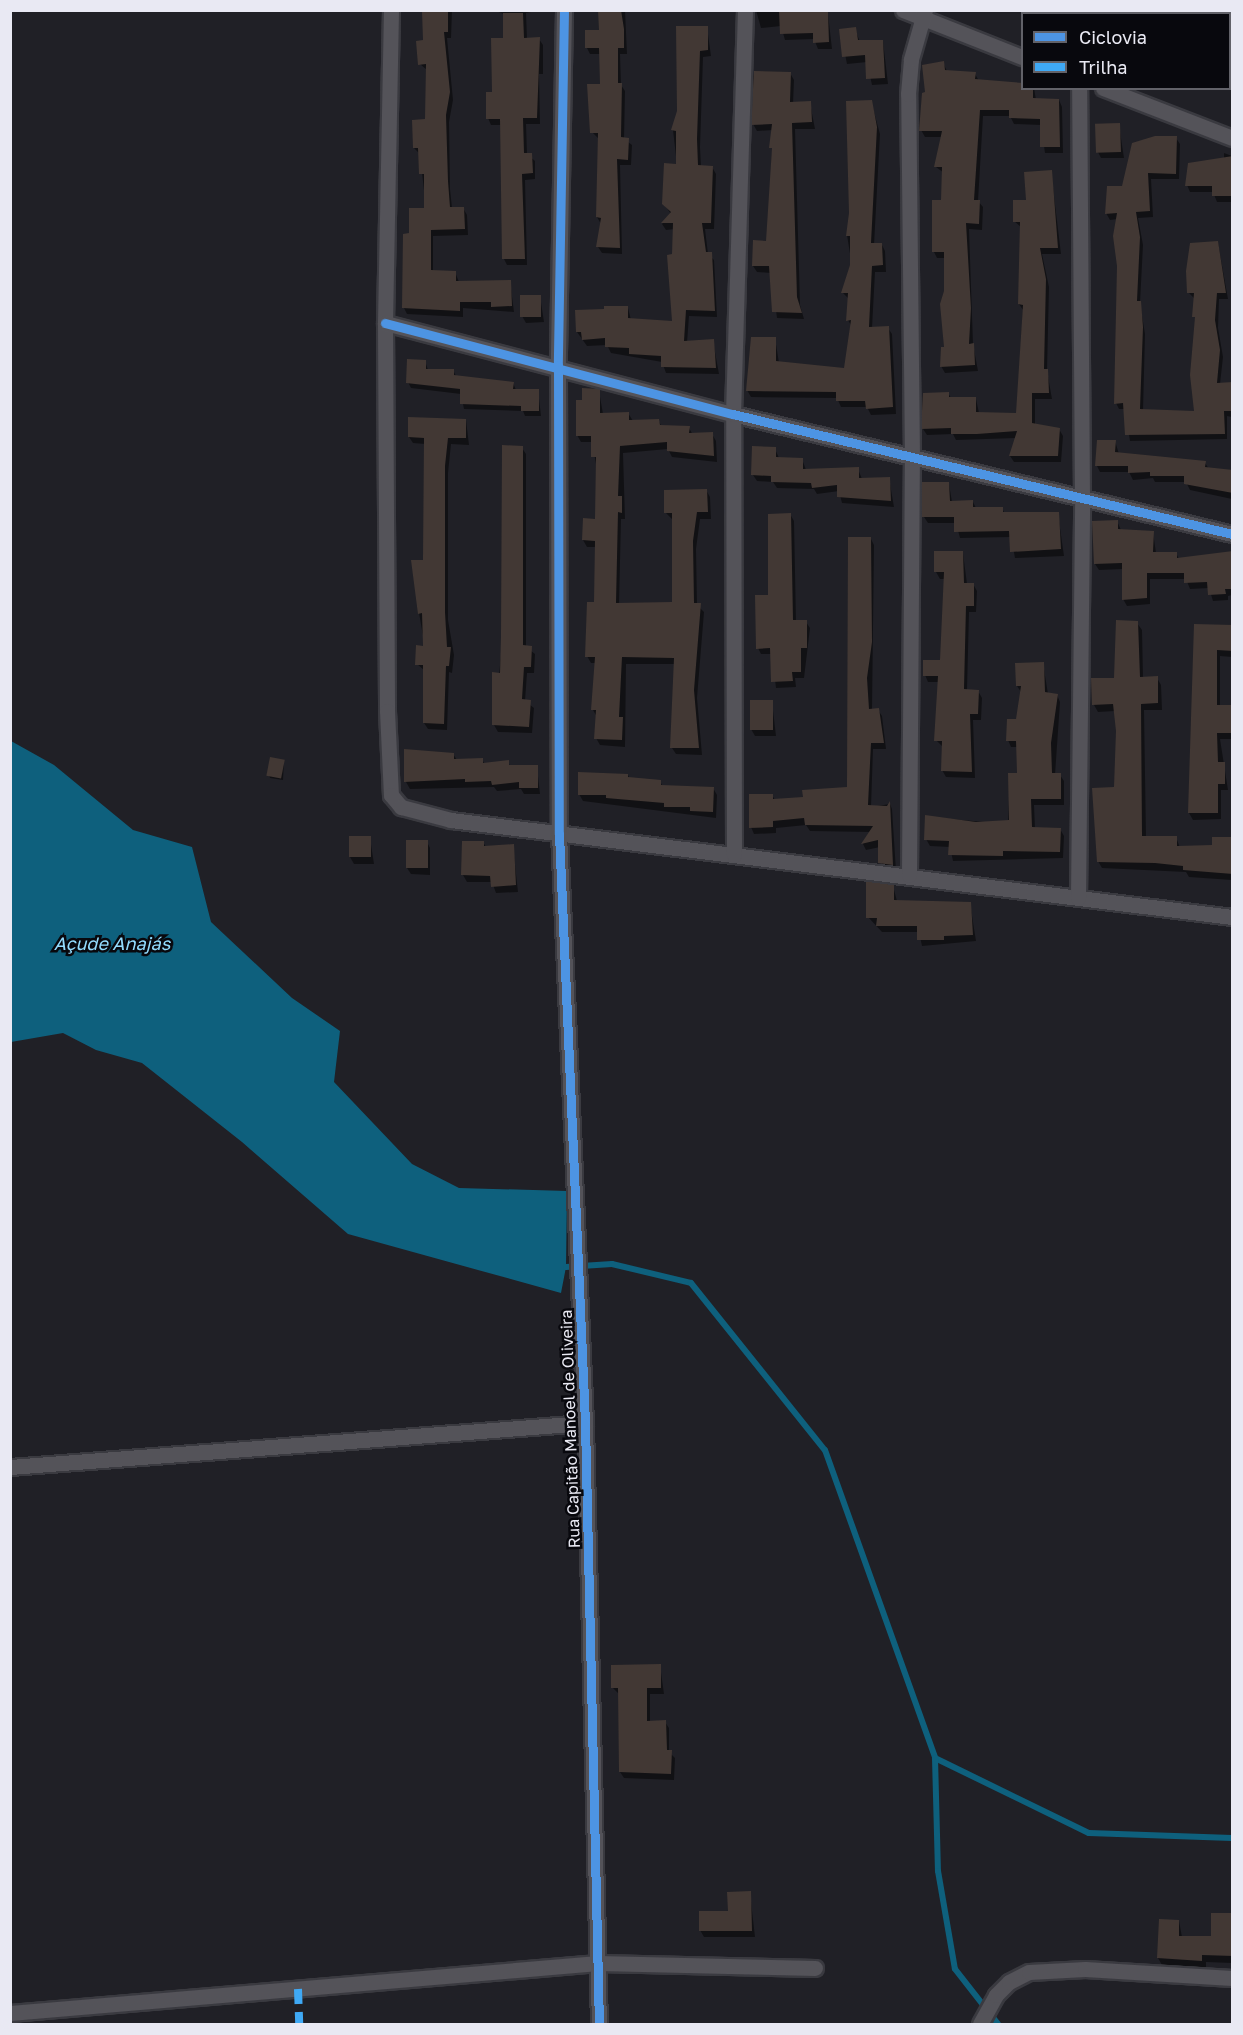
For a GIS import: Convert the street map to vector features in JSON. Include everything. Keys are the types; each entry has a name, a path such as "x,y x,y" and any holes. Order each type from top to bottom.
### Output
{"street":[{"path":"391,10 385,323 391,795 400,807 423,814 559,834 909,875 1233,917"},
{"name":"Rua Capitão Manoel de Oliveira","path":"564,10 558,365 559,834 585,1423 599,2025"},
{"path":"734,855 733,414 745,10"},
{"path":"903,10 923,14 1021,56"},
{"path":"909,875 912,458 908,94 923,14"},
{"path":"1078,898 1082,496 1079,90"},
{"path":"1108,90 1233,138"},
{"path":"385,323 558,365 733,414 1233,534"},
{"path":"10,1467 585,1423"},
{"path":"10,2013 598,1963 815,1968"},
{"path":"980,2025 996,1995 1010,1982 1029,1972 1085,1969 1233,1978"}],"water":[{"name":"Açude Anajás","path":"11,741 54,765 133,830 192,847 211,922 292,998 340,1031 334,1082 412,1164 459,1188 567,1191 566,1267 561,1293 348,1234 242,1142 142,1063 96,1050 63,1033 11,1042"}],"building":[{"path":"598,10 621,10 624,29 624,48 618,48 618,83 622,83 621,137 629,138 628,160 617,159 620,248 596,247 601,218 596,217 598,133 590,133 587,84 600,84 599,48 585,48 585,30 599,30"},
{"path":"779,10 828,12 829,42 813,43 813,33 780,34"},
{"path":"422,11 448,11 448,32 444,32 450,92 446,115 450,207 464,207 465,229 431,230 431,270 456,271 456,281 511,280 512,306 491,307 491,302 460,302 460,311 402,308 403,234 409,233 409,208 424,208 424,174 419,174 418,148 413,148 412,120 425,119 426,64 418,65 416,41 423,40"},
{"path":"503,13 523,13 524,38 540,37 537,118 523,118 524,153 532,153 533,173 522,174 525,259 502,259 500,119 486,119 486,92 492,92 491,38 503,38"},
{"path":"676,26 708,26 708,50 700,51 697,139 698,165 713,166 711,223 702,223 706,252 712,252 715,311 686,310 684,341 714,339 716,368 661,367 661,356 629,354 629,348 605,347 605,338 582,340 581,332 576,332 575,310 604,309 604,306 628,306 628,318 672,321 667,255 672,254 673,223 661,223 671,212 662,204 664,163 676,164 676,131 671,130 677,111"},
{"path":"856,27 858,40 883,40 885,78 866,79 865,55 842,57 839,29"},
{"path":"944,61 945,70 976,72 975,79 1021,83 1021,90 1033,90 1033,98 1059,99 1060,147 1040,147 1040,119 1009,118 1009,110 980,110 974,200 980,200 979,224 966,223 971,308 969,344 974,343 975,365 940,367 941,347 944,347 940,304 944,291 944,252 932,252 932,200 941,200 942,167 934,167 942,131 919,131 922,93 925,92 922,65"},
{"path":"754,71 791,72 790,102 811,101 812,122 792,123 797,297 802,313 772,312 769,266 752,266 753,240 766,241 772,148 769,148 772,124 751,125"},
{"path":"872,100 877,127 871,243 882,243 883,265 872,266 869,327 889,326 893,407 866,409 865,401 836,401 836,392 746,391 751,337 776,337 776,361 844,368 851,320 846,321 848,293 841,293 850,265 850,236 846,236 849,213 846,101"},
{"path":"1120,123 1121,152 1096,153 1095,124"},
{"path":"1155,136 1177,136 1176,174 1148,173 1150,211 1136,212 1140,237 1137,301 1141,301 1143,327 1140,409 1194,411 1190,375 1195,317 1192,317 1194,293 1187,293 1186,271 1190,243 1218,241 1226,293 1217,293 1215,320 1220,350 1217,383 1233,382 1233,411 1224,411 1225,434 1125,435 1123,403 1114,404 1117,266 1113,236 1117,213 1105,214 1107,186 1122,186 1132,143"},
{"path":"1233,156 1233,196 1212,196 1212,186 1185,186 1188,163"},
{"path":"1052,170 1058,248 1040,248 1046,279 1044,369 1048,369 1049,393 1032,393 1032,423 1060,428 1058,456 1009,456 1017,431 951,434 951,428 921,429 923,393 949,392 949,397 976,397 976,412 1016,413 1023,305 1018,304 1020,222 1013,222 1013,200 1026,200 1024,172"},
{"path":"520,295 541,295 541,317 520,317"},
{"path":"407,359 426,360 426,369 454,369 454,375 514,382 513,389 539,389 539,411 521,411 521,406 460,404 460,389 406,383"},
{"path":"582,388 600,389 600,413 629,412 629,420 659,419 660,425 690,426 689,433 713,432 714,456 667,451 667,442 620,446 618,496 622,496 622,513 618,512 616,603 672,602 672,513 664,513 664,490 707,489 708,512 697,512 693,541 694,603 701,603 694,690 699,748 670,748 674,658 622,657 619,717 623,717 622,740 594,739 596,710 591,710 595,657 585,657 587,602 594,602 595,541 582,540 583,518 595,519 596,457 591,457 591,436 576,436 576,400 582,400"},
{"path":"408,417 466,419 466,438 448,438 445,466 445,612 447,647 451,647 449,666 446,666 444,724 423,723 423,665 415,665 416,645 423,646 422,613 418,614 411,560 423,560 424,438 408,437"},
{"path":"1097,440 1116,440 1115,452 1206,461 1205,467 1233,470 1233,493 1184,484 1184,476 1150,476 1150,472 1128,473 1128,466 1095,466"},
{"path":"502,445 523,446 523,645 532,646 531,667 524,667 522,699 531,700 529,727 492,725 492,672 500,673"},
{"path":"752,446 776,447 776,457 803,458 803,469 859,467 859,478 890,477 891,501 837,497 837,485 812,488 811,483 771,482 771,476 751,475"},
{"path":"922,482 949,482 950,501 973,500 973,507 1003,507 1003,512 1059,512 1061,549 1010,552 1009,531 954,532 954,517 922,517"},
{"path":"791,513 793,620 807,620 807,648 801,648 801,672 792,672 793,681 771,682 770,648 756,649 755,595 768,595 768,514"},
{"path":"1118,520 1118,529 1154,531 1153,552 1177,552 1177,558 1233,551 1232,589 1225,589 1226,594 1208,595 1207,582 1184,583 1184,573 1147,573 1147,598 1122,600 1122,563 1094,564 1092,521"},
{"path":"848,537 871,537 872,642 867,678 869,709 879,708 884,743 871,743 868,805 887,806 890,801 893,865 878,863 878,840 861,844 873,826 805,825 804,818 773,821 773,827 749,828 749,794 773,794 773,799 803,797 802,790 847,787"},
{"path":"934,551 963,551 964,583 974,583 974,606 966,606 964,689 979,690 978,714 970,714 972,772 941,771 942,741 934,741 938,676 923,676 923,660 940,660 944,572 934,572"},
{"path":"1116,620 1138,621 1140,677 1158,676 1158,703 1141,704 1142,836 1177,836 1177,846 1212,845 1212,837 1233,837 1233,874 1183,870 1183,866 1155,863 1097,862 1092,788 1114,787 1116,731 1113,704 1092,705 1091,678 1114,678"},
{"path":"1194,624 1233,625 1233,651 1217,650 1217,705 1232,705 1232,733 1217,733 1218,762 1225,762 1225,784 1218,784 1218,813 1188,813"},
{"path":"1044,662 1045,692 1058,694 1051,743 1052,773 1061,773 1061,799 1031,799 1032,827 1061,828 1060,852 1003,851 1003,856 948,855 949,841 924,840 925,815 976,822 1009,820 1008,773 1017,773 1016,741 1006,741 1007,719 1016,719 1021,686 1016,686 1015,663"},
{"path":"750,700 773,700 773,730 750,730"},
{"path":"404,749 454,753 454,759 483,758 483,763 509,760 509,765 538,765 538,788 519,788 519,782 492,785 491,781 465,782 465,779 404,782"},
{"path":"270,757 285,760 281,779 266,776"},
{"path":"578,772 628,774 628,777 661,780 661,785 714,787 713,812 690,811 690,807 664,807 664,803 606,798 606,795 578,795"},
{"path":"349,836 371,836 371,857 349,857"},
{"path":"406,840 428,840 428,868 406,868"},
{"path":"462,841 484,841 484,846 514,844 516,885 491,887 490,876 461,875"},
{"path":"866,881 894,885 894,900 971,902 973,935 944,936 944,940 917,940 917,926 876,926 877,918 866,918"},
{"path":"661,1664 661,1688 647,1688 647,1721 666,1720 667,1750 672,1750 671,1774 619,1772 618,1688 611,1688 611,1665"},
{"path":"751,1891 752,1931 699,1931 699,1911 728,1911 727,1892"},
{"path":"1211,1913 1233,1913 1233,1956 1202,1955 1202,1961 1157,1958 1159,1919 1179,1920 1179,1936 1211,1936"}],"waterway":[{"path":"566,1267 612,1264 691,1283 825,1450 935,1758 1089,1833 1232,1838"},
{"path":"935,1758 938,1871 955,1969 998,2024"}],"marked path":[{"path":"298,1989 299,2024"}],"cycle path":[{"path":"564,10 558,365 559,834 585,1423 599,2024"},
{"path":"385,323 733,414 1232,534"}]}
